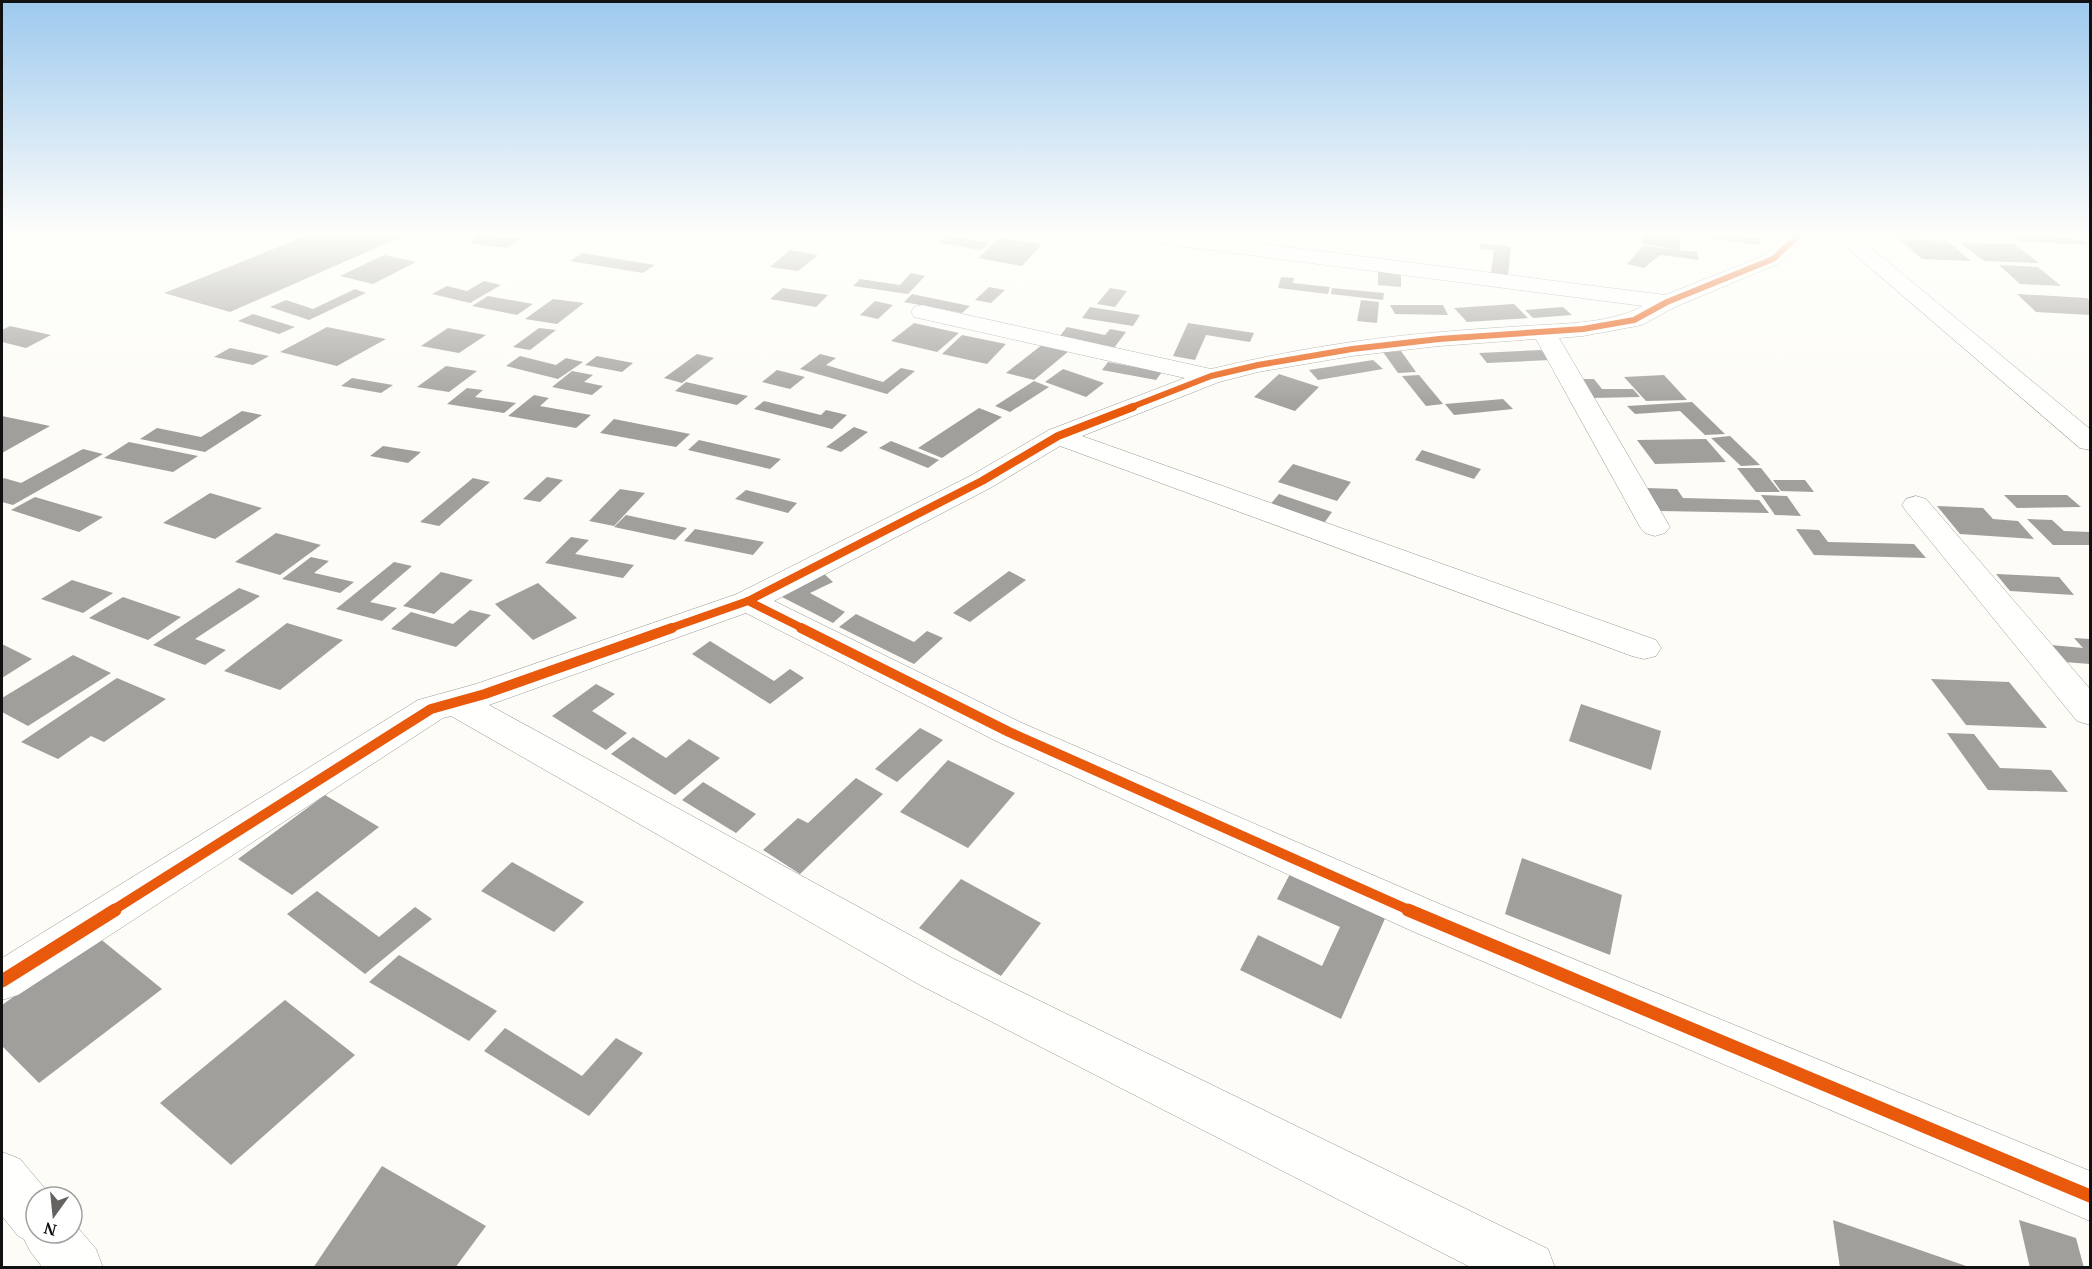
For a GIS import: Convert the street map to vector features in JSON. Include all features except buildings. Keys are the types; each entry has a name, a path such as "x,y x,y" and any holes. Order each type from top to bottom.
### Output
{"street":[{"path":"1589,292 1667,302"},
{"path":"2,981 431,710 748,602 982,482 1058,436 1211,376 1258,365 1352,349 1439,339 1583,329 1634,320 1691,292"},
{"path":"1910,292 2091,442"},
{"path":"922,312 1211,376"},
{"path":"1544,332 1655,527"},
{"path":"1058,436 1644,648"},
{"path":"1916,506 2091,712"},
{"path":"748,602 1009,732 1427,918 2091,1196"},
{"path":"455,702 935,971 1529,1268"},
{"path":"2,1177 24,1204"},
{"path":"58,1245 77,1268"}],"cycle path":[{"path":"2,981 431,709 485,694 748,601 982,481 1058,436 1211,376 1258,365 1352,349 1439,339 1583,329 1634,320 1691,292"},
{"path":"748,601 1009,732 1427,918 2090,1196"}]}
